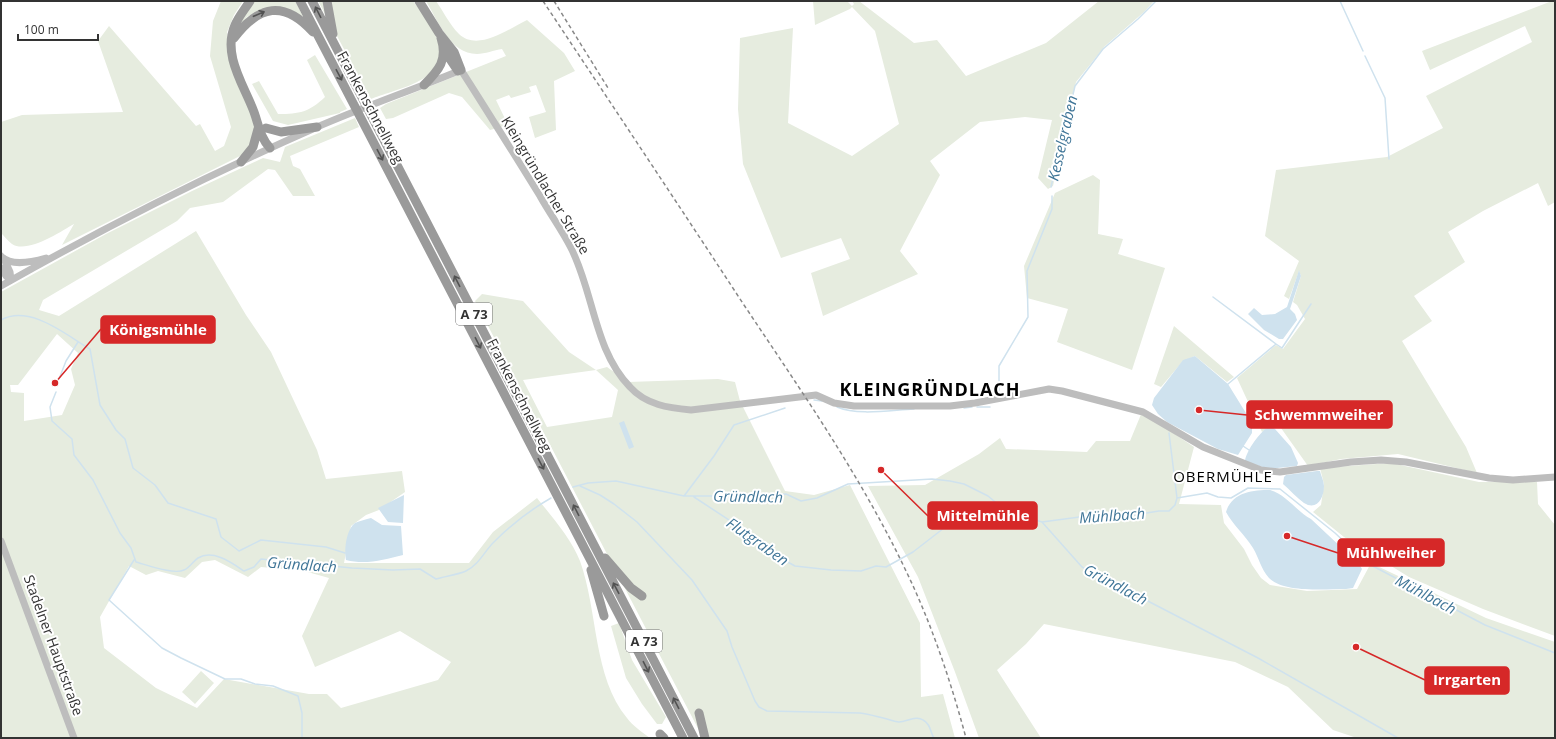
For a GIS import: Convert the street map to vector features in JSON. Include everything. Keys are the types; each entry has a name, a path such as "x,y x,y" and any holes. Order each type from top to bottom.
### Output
{"highway":[{"path":"250,1 235,26 232,41 233,63 254,112 262,128 270,137 271,148"},
{"name":"Frankenschnellweg","path":"300,1 683,738"},
{"name":"Frankenschnellweg","path":"312,1 694,738"},
{"path":"327,1 331,28 337,49"},
{"path":"419,1 439,33 454,52 460,70"},
{"path":"232,41 244,25 254,16 265,12 276,11 286,12 298,18 321,41"},
{"path":"439,33 444,50 460,70"},
{"path":"424,85 435,75 441,64 444,50"},
{"path":"262,128 281,132 317,127"},
{"path":"241,162 253,147 262,128"},
{"path":"583,545 604,616"},
{"path":"594,545 624,580 642,596"},
{"path":"699,714 705,738"}],"street":[{"path":"1,286 150,206 241,162 317,127 460,70"},
{"name":"Kleingründlacher Straße","path":"460,70 572,249 587,287 607,352 618,373 630,388 651,403 671,408 691,410 816,395 834,403 854,406 950,406 975,404 1056,390 1143,412 1203,447 1261,470 1280,472 1351,462 1381,460 1406,462 1489,478 1513,480 1555,477"},
{"path":"2,257 16,263 59,254"},
{"path":"2,257 10,272 11,280"},
{"path":"1,268 6,276 11,280"},
{"name":"Stadelner Hauptstraße","path":"1,540 74,738"}],"shaded area":[{"path":"221,1 243,1 234,15 227,32 230,64 253,119 256,136 242,155 62,245 74,224 35,244 18,246 12,244 1,233 1,122 22,115 123,112 98,41 109,26 196,126 200,124 215,151 224,146 231,127 210,56 213,21"},
{"path":"253,1 295,1 303,16 254,13 247,17 238,29 243,15"},
{"path":"318,1 413,1 437,37 440,52 438,64 430,73 420,80 408,86 371,99"},
{"path":"426,1 436,1 459,34 467,39 475,41 484,40 502,33 527,20 564,53 575,71 554,81 556,130 535,138 529,117 546,112 536,85 529,87 531,92 511,98 509,95 496,100 508,125 490,130 462,97 449,93 393,118 386,119 380,108 386,104 506,56 502,49 477,54 468,53 459,49 452,43 440,27"},
{"path":"813,1 847,1 852,6 854,4 852,1 859,1 914,43 937,40 966,76 1046,43 1099,1 1154,1 1144,12 1105,46 1076,82 1053,186 1048,189 1038,178 1052,120 1025,117 980,122 930,161 940,175 900,251 918,274 823,316 811,273 850,259 841,238 781,258 743,164 738,109 740,38 793,28 788,123 852,156 899,124 875,31 852,7 815,25"},
{"path":"1555,1 1555,202 1548,206 1538,183 1483,211 1448,232 1465,262 1414,296 1432,321 1402,341 1466,447 1477,473 1398,454 1341,459 1308,466 1281,428 1270,426 1262,432 1237,378 1276,345 1283,349 1305,319 1297,305 1293,302 1301,276 1299,271 1289,299 1284,296 1299,261 1265,236 1276,170 1387,157 1443,128 1426,96 1532,42 1525,26 1430,70 1422,51"},
{"path":"315,55 347,109 340,113 288,125 273,121 252,84 259,81 278,114 298,113 309,109 325,97 307,60"},
{"path":"355,118 359,127 290,156 293,166 300,169 315,196 293,196 275,170 268,169 223,202 190,208 177,221 43,300 39,310 59,316 196,231 246,315 271,352 317,450 326,479 402,471 405,492 379,510 366,515 351,526 344,563 469,563 493,532 537,498 572,544 580,561 586,580 602,663 616,702 629,721 650,738 1,738 1,292 106,234 192,191 263,158 280,162 285,147","holes":["57,334 78,353 71,369 75,385 62,415 24,421 24,393 11,392 10,385 18,385","215,560 248,577 261,567 304,571 329,578 302,636 315,667 400,631 451,662 438,680 341,708 327,694 309,694 224,679 197,708 156,688 104,648 100,617 129,566 146,575 158,571 185,578 202,562"]},
{"path":"1093,175 1100,180 1098,234 1123,239 1118,254 1165,268 1132,370 1057,342 1068,309 1027,298 1024,266 1055,193"},
{"path":"482,294 523,301 569,352 596,370 607,367 628,382 718,379 735,382 740,401 785,491 814,495 850,485 920,623 921,697 943,694 955,738 703,738 475,301","holes":["596,370 618,390 612,417 547,427 523,380"]},
{"path":"1174,326 1234,377 1227,382 1195,356 1183,361 1161,387 1154,384"},
{"path":"1142,412 1194,447 1179,504 1221,505 1224,523 1244,549 1261,578 1270,585 1307,591 1357,589 1371,563 1486,618 1555,642 1555,738 1357,738 1333,730 1288,687 1235,662 1044,624 1026,644 997,670 1041,738 979,738 918,577 868,486 925,485 979,454 1000,438 1006,449 1087,452 1096,441 1130,441"},
{"path":"1391,463 1479,482 1537,482 1538,504 1555,525 1555,636 1483,609 1409,577 1344,537 1313,512 1321,505 1324,484 1320,468"},
{"path":"619,623 632,660 666,717 662,724 657,724 642,704 626,678 611,626"},
{"path":"201,671 214,683 195,704 182,692"}],"water":[{"path":"1299,270 1301,276 1290,309 1295,314 1297,320 1283,339 1279,339 1264,330 1248,314 1254,308 1262,315 1275,314 1287,307"},
{"path":"1195,356 1228,384 1249,418 1252,433 1238,455 1218,449 1167,422 1158,414 1152,405 1154,398 1183,360"},
{"path":"624,421 634,447 629,449 619,423"},
{"path":"1270,426 1275,429 1291,447 1298,463 1297,466 1268,469 1245,461 1254,441 1266,428"},
{"path":"1320,471 1324,482 1324,491 1321,499 1316,504 1309,505 1304,503 1283,484 1284,477 1286,475"},
{"path":"1270,490 1286,499 1311,519 1359,564 1362,569 1353,588 1295,588 1276,583 1269,578 1253,548 1226,512 1229,505 1238,496 1250,492"},
{"path":"404,495 403,523 388,522 378,508"},
{"path":"371,518 382,525 401,526 403,555 367,562 346,560 346,540 352,526 355,523"}],"waterway":[{"name":"Kesselgraben","path":"1051,187 1075,86 1103,49 1138,19 1156,1"},
{"path":"1340,1 1363,51"},
{"path":"1365,56 1385,98 1389,159"},
{"name":"Kesselgraben","path":"999,391 999,366 1028,317 1027,271 1052,209 1052,196"},
{"path":"1213,297 1276,344"},
{"path":"1228,384 1276,344 1282,348 1311,304"},
{"name":"Gründlach","path":"1,320 12,316 36,318 59,329 90,349 100,405 116,430 125,439 133,468 155,485 168,503 216,519 221,537 239,551 261,540 326,547 345,553"},
{"name":"Gründlach","path":"59,379 66,361 78,342"},
{"name":"Gründlach","path":"56,392 50,407 52,421 72,439 74,455 93,480 120,533 131,548 136,562 160,569 174,571 184,570 198,558 210,555 222,558 244,571 254,567 261,559 352,568 393,570 420,569 436,579 459,574 471,568 491,545 508,529 529,512 551,498"},
{"name":"Kesselgraben","path":"814,400 822,401"},
{"name":"Kesselgraben","path":"837,407 845,410 865,412 914,409"},
{"name":"Kesselgraben","path":"964,408 972,407"},
{"name":"Kesselgraben","path":"977,407 990,407"},
{"name":"Kesselgraben","path":"684,496 714,456 734,425 785,408"},
{"path":"1169,433 1177,498"},
{"path":"1243,446 1249,450"},
{"name":"Gründlach","path":"573,487 588,483 616,481 684,496 760,496 786,494 801,501 817,498 848,484 932,479 964,484 988,496 1006,511 1042,522 1082,567 1258,658 1398,738"},
{"path":"580,486 600,495 637,522 692,580 727,631 732,647 759,707 767,711 860,713 898,722 917,718 928,724 934,738"},
{"name":"Mühlbach","path":"1042,522 1117,512 1134,515 1169,511 1175,505 1177,498 1207,493 1218,497 1231,498 1248,488 1280,489 1335,533 1367,563 1485,625 1555,653"},
{"name":"Flutgraben","path":"694,497 761,541 773,554 795,566 831,570 861,571 876,566 886,567 913,552 944,528 963,520 1006,511"},
{"path":"134,560 109,600 162,648 181,658 225,679 241,679 255,684 273,686 298,696 302,713 302,738"}],"railway":[{"path":"543,1 809,403 871,503 907,573 925,613 954,696 966,738"},
{"path":"554,1 608,88"}],"place":[{"name":"Königsmühle","path":"55,383"},
{"name":"Schwemmweiher","path":"1199,410"},
{"name":"Mittelmühle","path":"881,470"},
{"name":"Mühlweiher","path":"1287,536"},
{"name":"Irrgarten","path":"1356,647"}],"district":[{"name":"KLEINGRÜNDLACH","path":"930,389"},
{"name":"OBERMÜHLE","path":"1223,476"}]}
